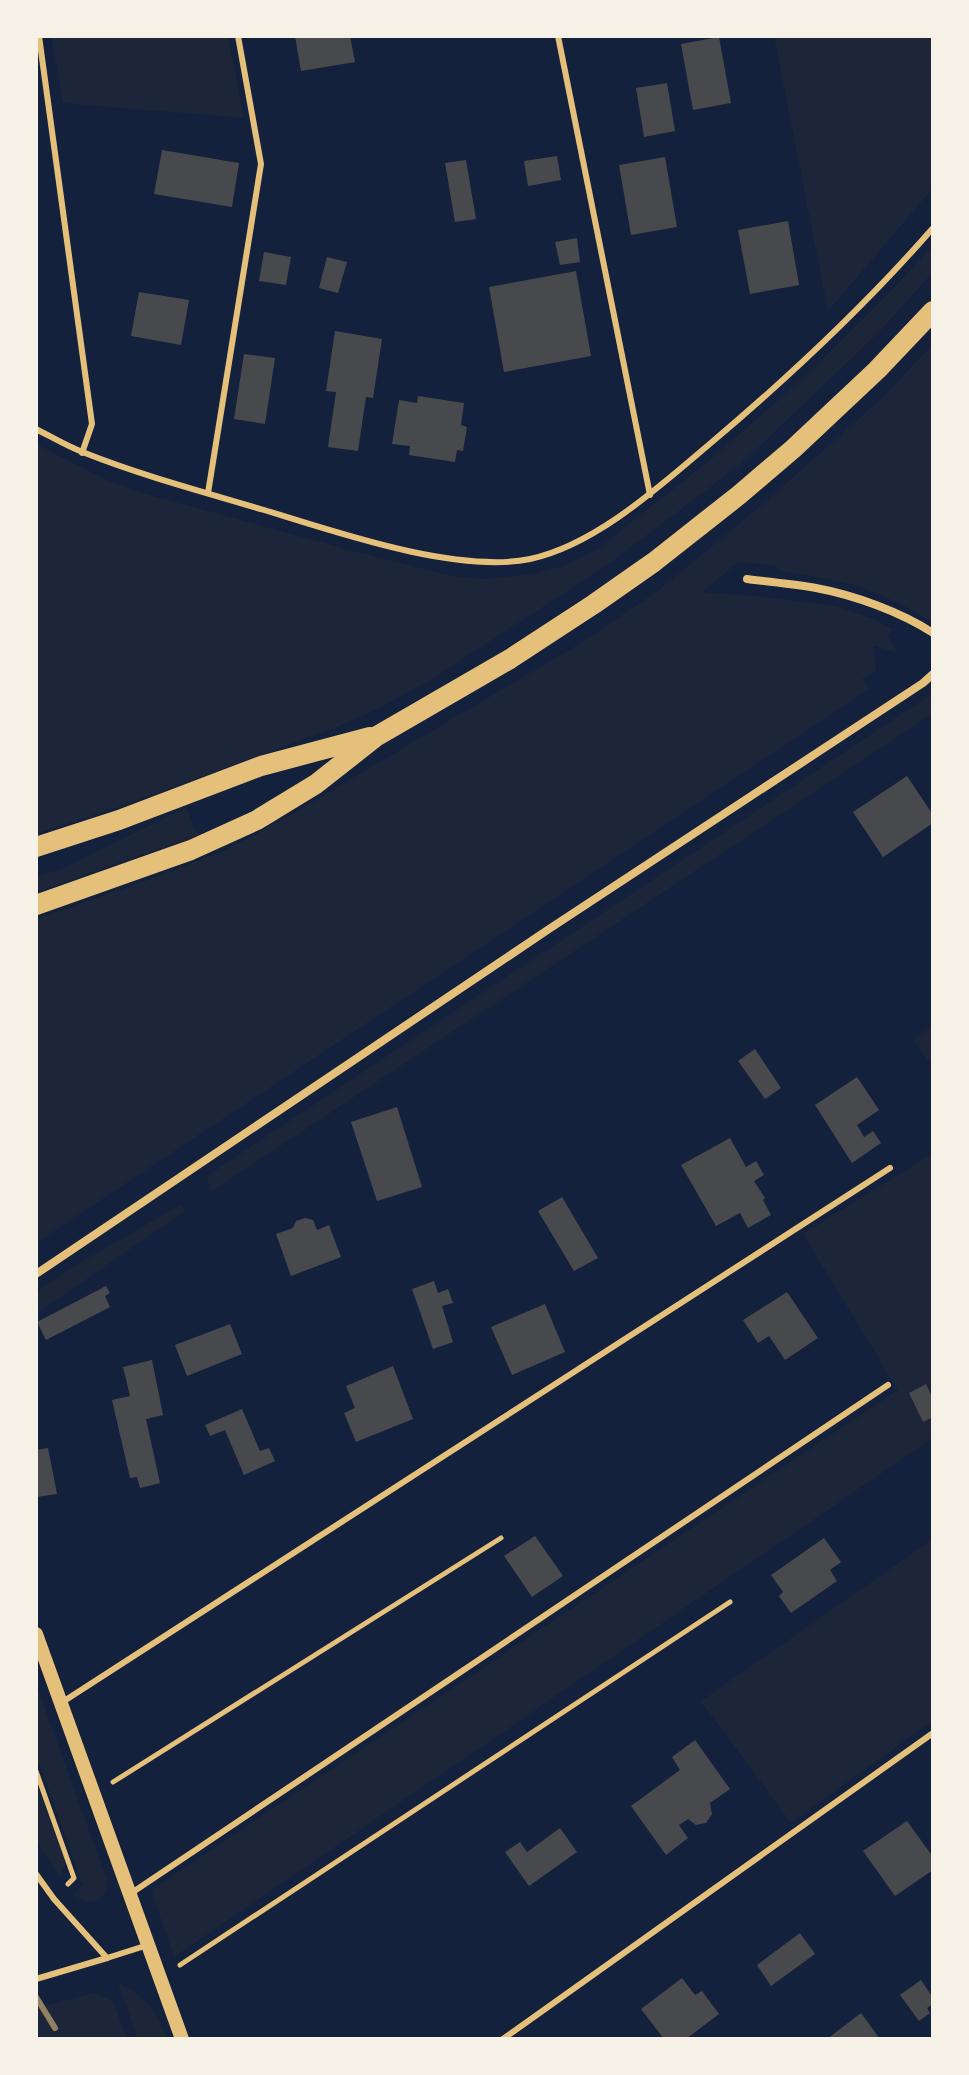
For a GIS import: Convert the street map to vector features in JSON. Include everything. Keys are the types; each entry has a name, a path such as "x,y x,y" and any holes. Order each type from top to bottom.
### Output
{"main road":[{"path":"36,905 191,850 237,830 316,784 377,736 510,659 654,562 739,495 877,370 933,311"},
{"path":"36,847 119,820 261,766 377,736"}],"street":[{"path":"747,579 817,588 843,595 883,609 933,633"},
{"path":"36,1274 933,674"},
{"path":"36,1634 182,2039"}],"lane":[{"path":"39,36 92,424 82,453"},
{"path":"208,493 261,164 238,36"},
{"path":"558,36 650,495"},
{"path":"36,429 82,453 359,538 413,551 481,561 512,562 532,558 562,548 650,495 817,349 933,228"},
{"path":"61,1703 890,1168"},
{"path":"130,1894 888,1385"},
{"path":"503,2039 933,1733"},
{"path":"36,1874 107,1958"},
{"path":"36,1979 148,1945"}],"path":[{"path":"94,1794 501,1538"},
{"path":"160,1978 730,1602"},
{"path":"36,1771 74,1878 54,1899"}],"shaded area":[{"path":"51,36 228,36 244,118 63,103"},
{"path":"774,36 933,36 933,188 828,311"},
{"path":"933,245 933,272 879,332 741,464 607,565 435,677 378,709 119,807 36,834 36,444 107,480 142,493 357,552 456,577 485,579 538,573 595,551 710,460 800,381"},
{"path":"933,344 933,622 862,587 784,572 774,565 739,562 702,592 836,606 893,629 887,635 898,653 874,646 876,671 862,679 869,689 36,1243 36,919 223,851 275,824 579,644 659,590 764,503 884,396"},
{"path":"933,693 933,713 211,1192 207,1176"},
{"path":"186,808 198,835 36,892 36,877 61,869"},
{"path":"933,1026 933,1068 913,1039"},
{"path":"933,1153 933,1438 174,1957 151,1890 898,1390 803,1234"},
{"path":"182,1204 185,1211 36,1314 36,1292"},
{"path":"933,1539 933,1720 791,1823 701,1701"},
{"path":"36,1684 107,1880 104,1894 96,1901 86,1901 73,1894 83,1885 36,1755"},
{"path":"36,1782 66,1863 60,1877 36,1841"},
{"path":"118,1983 149,2005 167,2039 138,2039"},
{"path":"94,1993 113,2001 127,2039 36,2039 36,2008"}],"building":[{"path":"295,36 350,36 355,62 301,71"},
{"path":"719,37 731,103 693,110 681,44"},
{"path":"667,83 675,131 644,137 636,88"},
{"path":"162,150 239,163 232,207 154,194"},
{"path":"557,156 561,180 528,186 524,161"},
{"path":"665,157 677,227 631,235 619,165"},
{"path":"466,160 476,219 455,222 445,163"},
{"path":"788,221 799,285 750,294 738,230"},
{"path":"577,238 580,262 560,265 555,242"},
{"path":"264,252 291,257 286,285 259,281"},
{"path":"327,257 347,262 338,293 319,288"},
{"path":"576,271 591,356 504,372 489,287"},
{"path":"139,292 189,300 181,345 131,336"},
{"path":"335,331 382,339 373,398 366,397 358,451 328,447 336,392 326,391"},
{"path":"244,354 275,358 265,424 234,419"},
{"path":"418,396 464,403 461,425 467,427 463,451 457,450 455,462 409,455 410,446 392,444 399,400 417,403"},
{"path":"907,776 933,815 933,823 883,857 853,812"},
{"path":"755,1049 781,1088 765,1099 738,1061"},
{"path":"857,1077 879,1110 857,1125 864,1137 873,1131 881,1143 852,1163 815,1105"},
{"path":"397,1107 422,1187 377,1201 351,1122"},
{"path":"730,1138 746,1167 756,1161 764,1175 754,1181 771,1215 748,1228 740,1213 716,1226 681,1165"},
{"path":"562,1197 598,1258 574,1271 538,1211"},
{"path":"305,1218 313,1220 317,1230 329,1225 341,1257 291,1276 276,1234 293,1228 296,1221"},
{"path":"434,1281 438,1293 448,1289 453,1303 442,1306 453,1342 433,1349 412,1289"},
{"path":"106,1286 110,1293 105,1296 110,1307 46,1340 37,1322"},
{"path":"787,1292 818,1338 785,1360 769,1336 758,1343 743,1320"},
{"path":"545,1304 565,1352 512,1375 491,1327"},
{"path":"230,1324 242,1354 187,1376 175,1345"},
{"path":"152,1360 163,1415 146,1419 160,1483 140,1488 137,1477 130,1478 112,1400 130,1396 123,1367"},
{"path":"393,1366 413,1419 356,1442 344,1413 355,1408 346,1386"},
{"path":"926,1384 933,1399 933,1417 923,1422 909,1393"},
{"path":"242,1409 260,1451 269,1448 275,1461 244,1475 225,1430 210,1436 205,1425"},
{"path":"48,1448 57,1494 36,1497 36,1450"},
{"path":"535,1536 563,1576 532,1597 504,1556"},
{"path":"824,1538 841,1562 830,1570 837,1581 791,1613 779,1596 783,1592 771,1575"},
{"path":"695,1740 730,1789 710,1803 712,1814 706,1823 696,1825 688,1819 679,1825 688,1838 666,1855 631,1806 680,1770 672,1757"},
{"path":"907,1821 933,1857 933,1870 895,1896 863,1851"},
{"path":"560,1828 577,1852 529,1886 505,1852 520,1842 527,1852"},
{"path":"800,1933 815,1954 771,1986 757,1965"},
{"path":"682,1978 695,1995 702,1991 719,2014 686,2039 664,2039 641,2009"},
{"path":"921,1980 933,1998 933,2004 927,2008 930,2013 919,2021 900,1995"},
{"path":"861,2013 880,2039 827,2039"}],"railway":[{"path":"36,1997 55,2028"}]}
